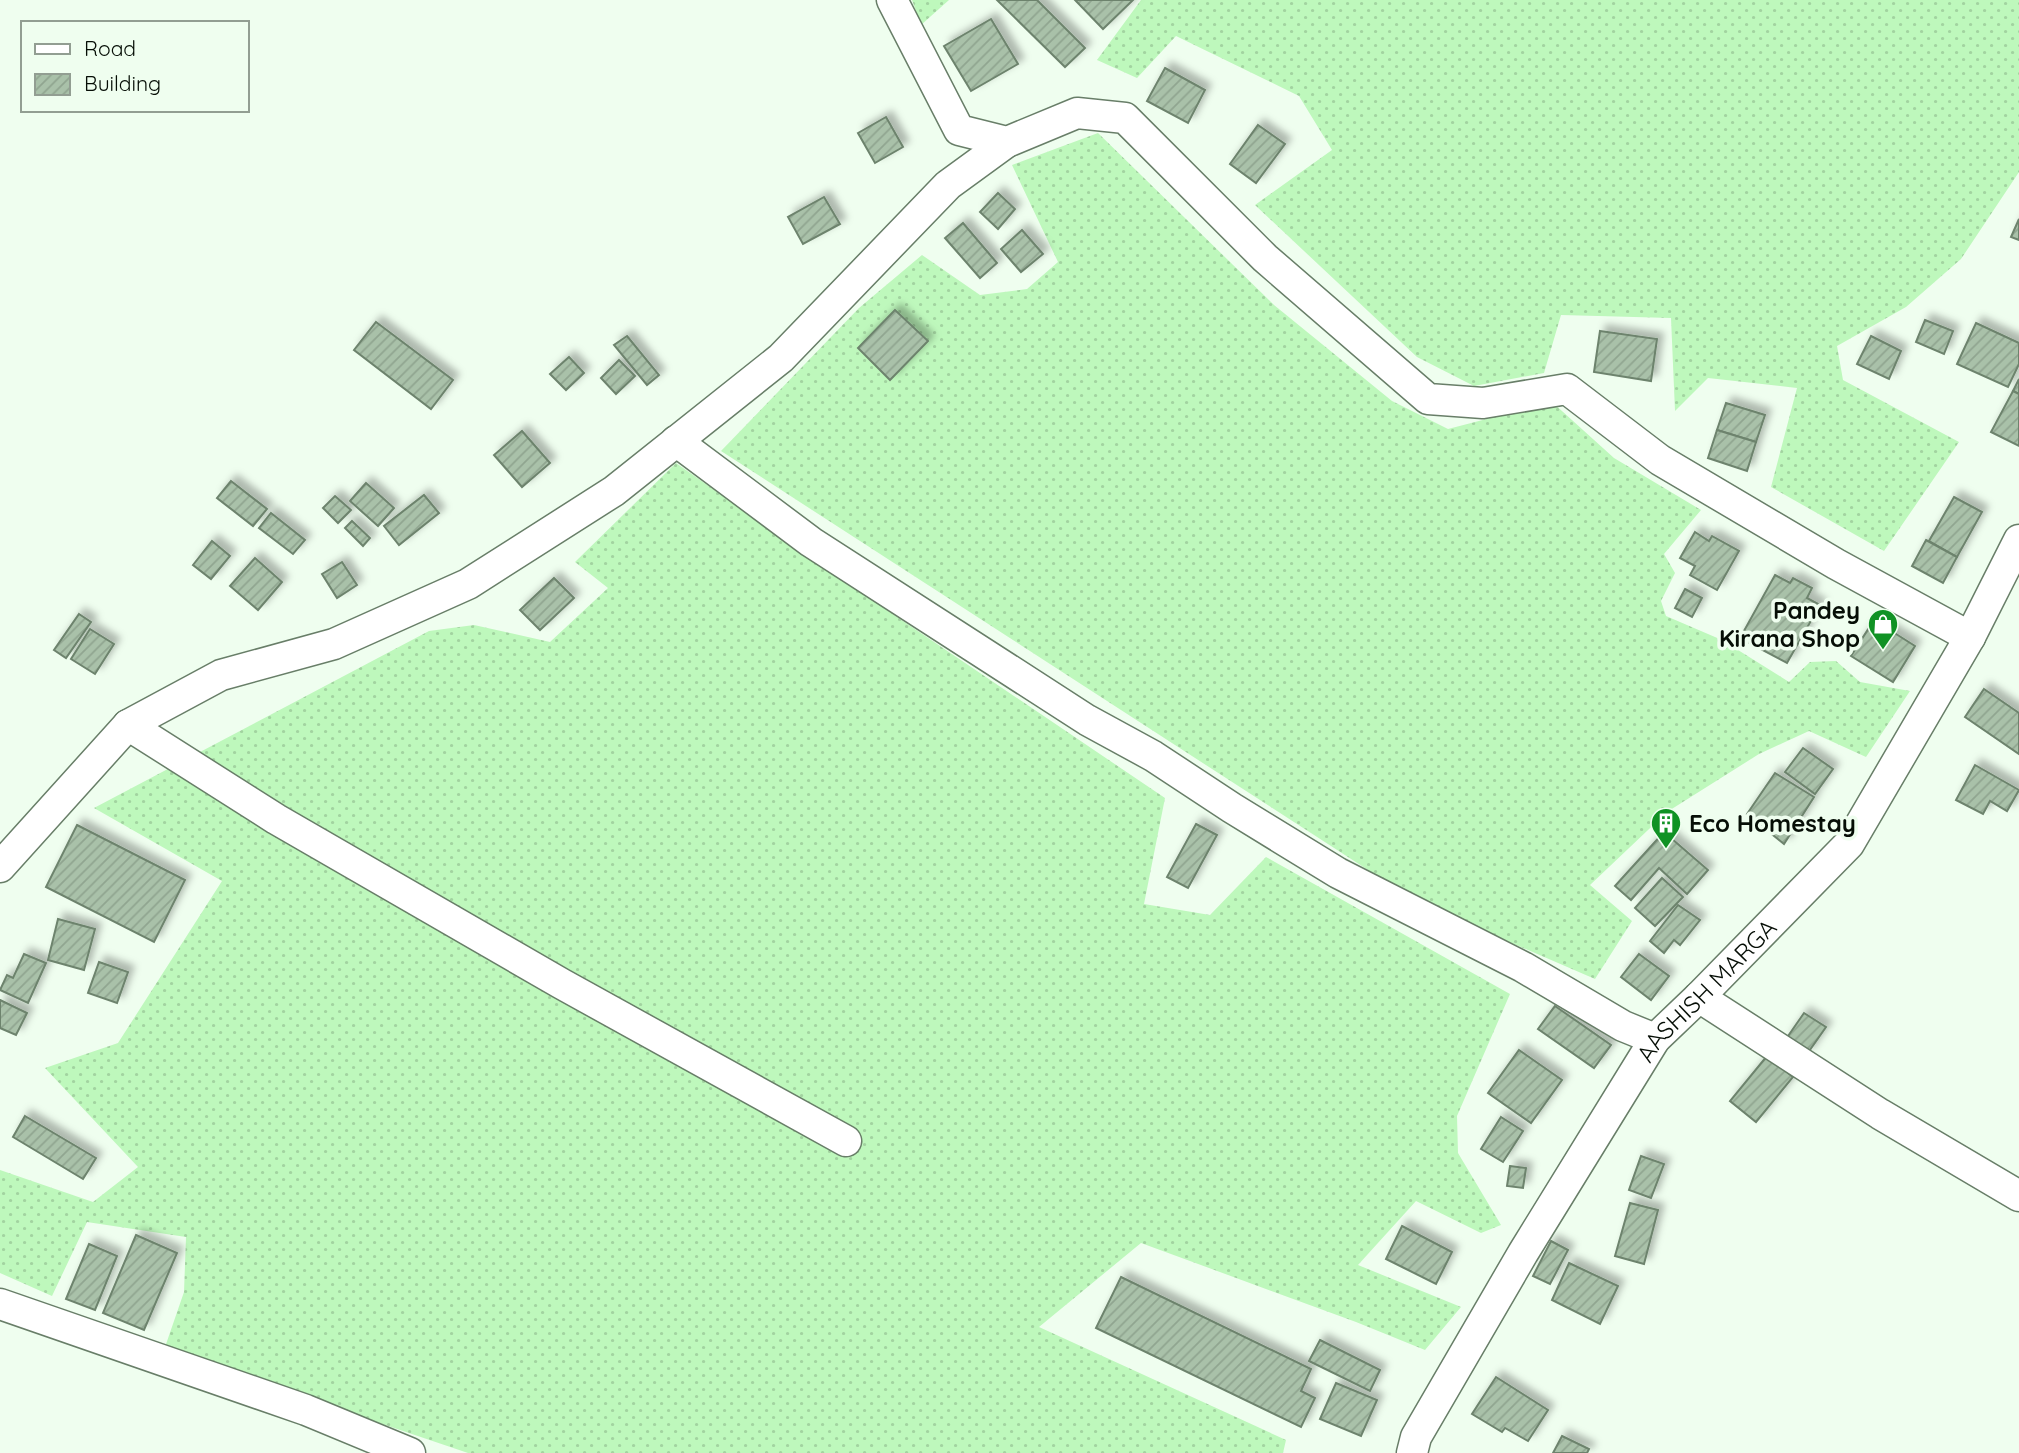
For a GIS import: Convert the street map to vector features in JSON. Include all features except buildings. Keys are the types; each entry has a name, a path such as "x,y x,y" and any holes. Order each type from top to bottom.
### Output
{"street":[{"path":"892,0 959,130 1007,142"},
{"path":"0,867 128,725 221,674 334,644 468,584 614,491 781,358 948,185 1007,142 1077,113 1125,118 1265,258 1429,399 1483,403 1567,389 1660,460 1836,564 1970,637"},
{"path":"676,441 811,542 1087,720 1153,756 1338,873 1523,967 1623,1026 1655,1039"},
{"name":"AASHISH MARGA","path":"1412,1453 1416,1437 1522,1253 1655,1039 1849,844 1970,637 2019,540"},
{"path":"128,725 300,833 562,984 846,1141"},
{"path":"1699,997 1880,1114 2019,1196"},
{"path":"0,1304 306,1410 410,1453"}],"green space":[{"path":"912,0 949,0 921,25"},
{"path":"1141,0 2019,0 2019,172 1961,259 1906,307 1837,346 1843,380 1959,442 1884,551 1771,487 1797,388 1708,378 1675,411 1671,318 1561,315 1544,373 1474,386 1417,357 1255,205 1332,150 1299,96 1176,36 1137,78 1097,60"},
{"path":"1098,133 1274,305 1392,401 1448,429 1552,402 1614,458 1701,510 1664,554 1675,573 1661,601 1666,616 1722,640 1789,682 1810,662 1836,661 1860,682 1910,691 1866,757 1809,731 1759,754 1667,812 1590,885 1632,921 1595,979 1419,903 721,451 859,308 922,255 980,295 1027,289 1058,262 1012,165"},
{"path":"676,463 838,577 1165,798 1144,904 1210,915 1266,857 1510,994 1457,1116 1458,1153 1501,1225 1481,1233 1416,1201 1358,1265 1461,1307 1425,1350 1141,1243 1039,1327 1286,1440 1283,1453 468,1453 164,1350 184,1292 186,1237 87,1222 52,1296 0,1273 0,1170 93,1202 138,1167 45,1068 118,1043 222,881 94,808 429,631 474,625 550,642 608,588 575,562"}],"place":[{"name":"Pandey Kirana Shop","path":"1883,651"},
{"name":"Eco Homestay","path":"1666,850"}]}
